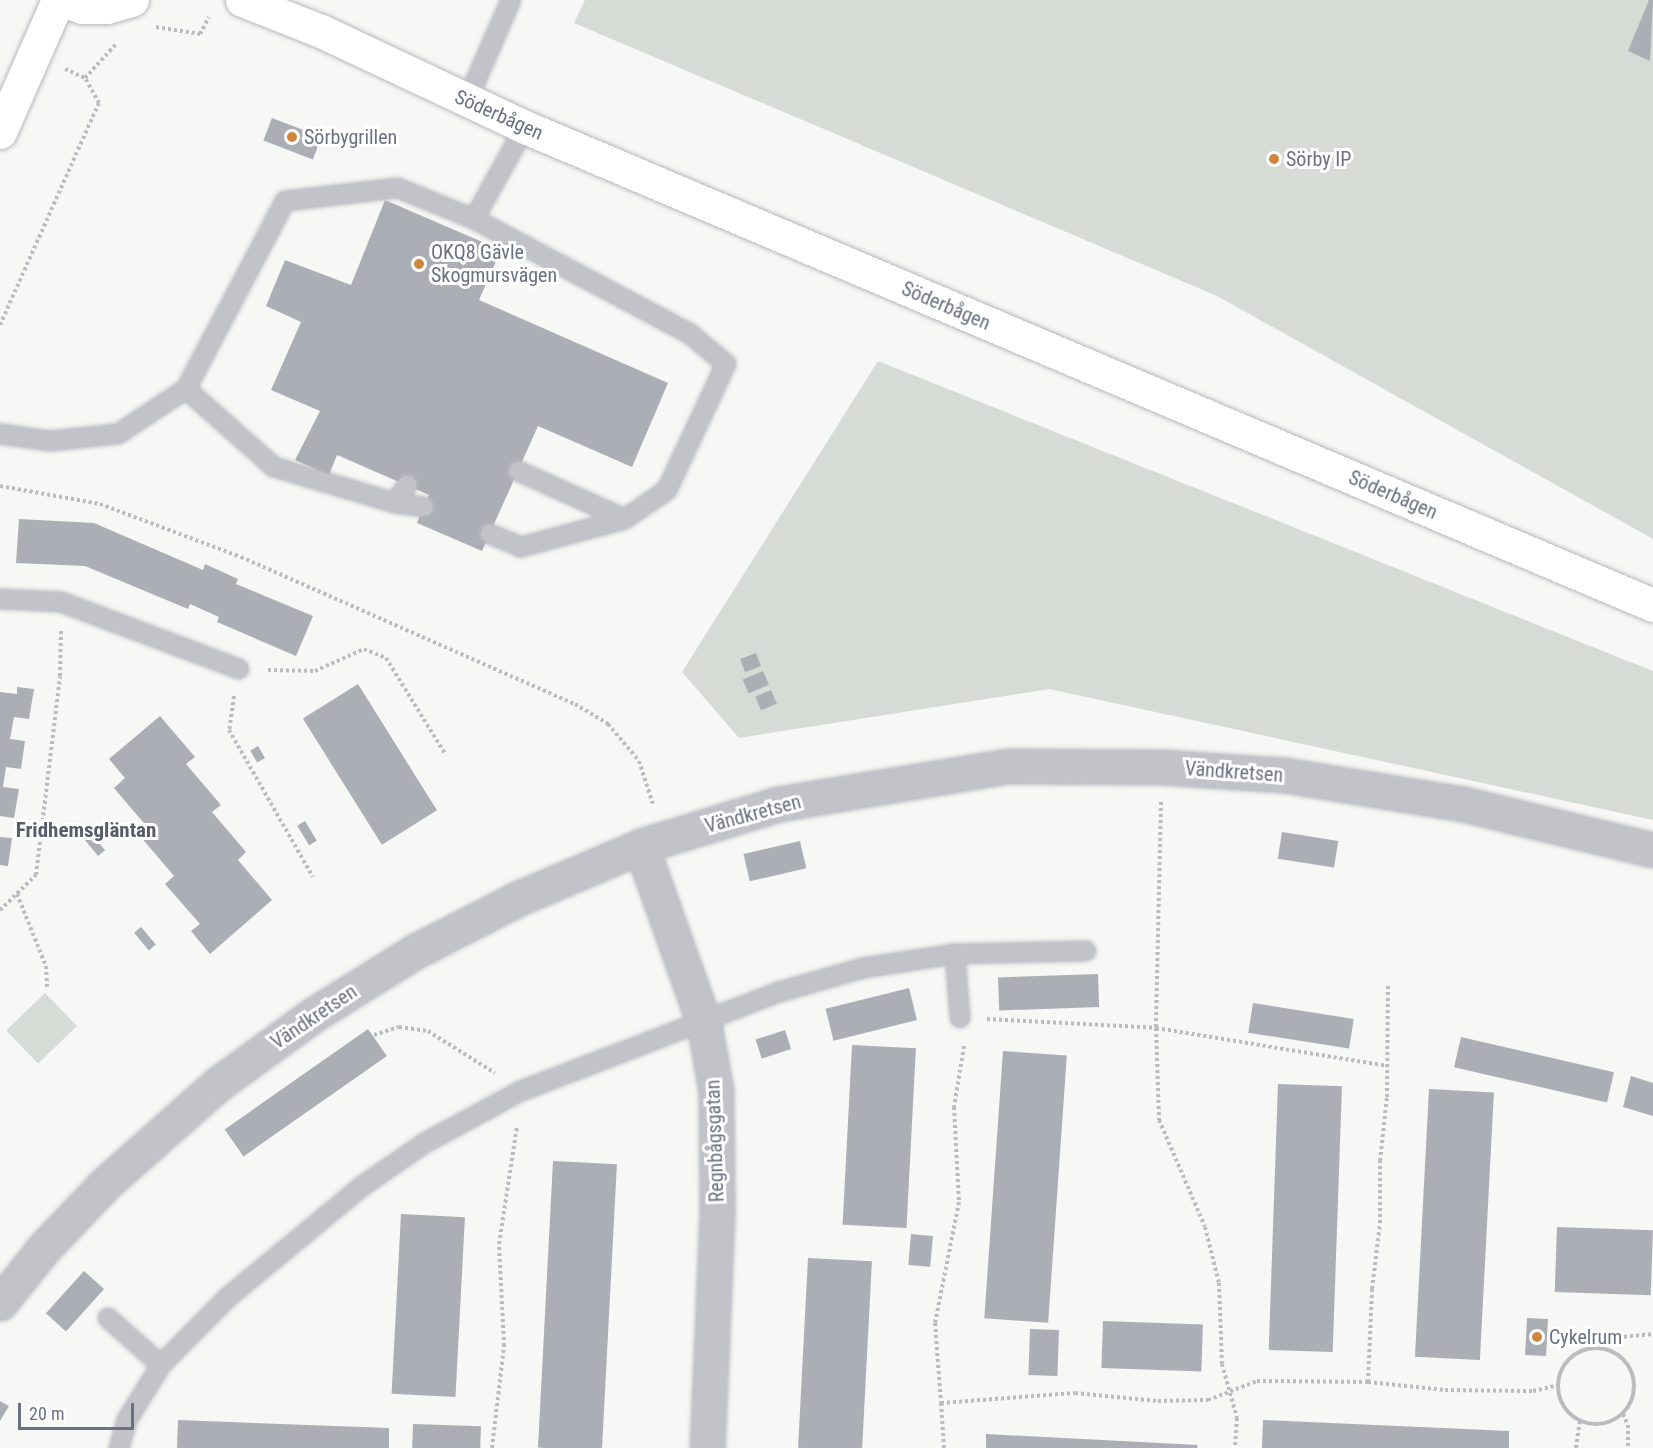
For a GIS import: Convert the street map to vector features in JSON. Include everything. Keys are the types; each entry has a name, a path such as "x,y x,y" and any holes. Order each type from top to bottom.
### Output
{"street":[{"path":"0,132 59,0 82,7 107,8 132,0"},
{"name":"Söderbågen","path":"242,0 321,31 525,127 1653,605"},
{"name":"Vändkretsen","path":"0,1303 44,1248 105,1184 218,1084 313,1015 416,951 507,904 641,846 778,804 1008,766 1162,767 1284,775 1452,802 1653,850"},
{"name":"Regnbågsgatan","path":"641,846 704,1023 716,1091 719,1142 706,1448"}],"lane":[{"path":"467,101 511,0"},
{"path":"474,219 525,127"},
{"path":"0,434 50,441 118,434 186,389 285,201 398,188 474,219 690,334 726,364 667,490 625,519 520,547 490,534"},
{"path":"186,389 274,467 395,503 424,507"},
{"path":"518,471 625,519"},
{"path":"395,503 407,485"},
{"path":"0,599 62,602 239,669"},
{"path":"119,1448 127,1420 161,1365 243,1284 361,1187 423,1144 521,1091 704,1023 779,992 863,968 955,954 1086,951"},
{"path":"955,954 960,1018"},
{"path":"108,1318 161,1365"}],"path":[{"path":"0,326 99,103 85,78"},
{"path":"0,486 100,504 241,557 575,704 608,724 639,761 656,813 641,846"},
{"path":"0,910 36,875 60,676 62,602"},
{"path":"313,877 229,730 239,669 315,671 364,649 386,658 446,755"},
{"path":"1162,767 1156,1028 1159,1119 1204,1227 1219,1283 1222,1364 1237,1418 1235,1448"},
{"path":"17,894 46,966 47,987"},
{"path":"1368,1382 1388,1066 1388,983"},
{"path":"944,1448 935,1323 958,1202 954,1107 965,1049 960,1018 1156,1028 1388,1066"},
{"path":"374,1035 399,1027 428,1032 463,1050 521,1091 499,1244 504,1346 492,1448"},
{"path":"1597,1348 1624,1360 1632,1373 1633,1395 1623,1414 1595,1425 1580,1421 1568,1412 1558,1385 1570,1359 1583,1350 1597,1348 1612,1338 1653,1334"},
{"path":"941,1403 1075,1393 1158,1401 1208,1400 1229,1394 1257,1381 1368,1382 1445,1390 1533,1391 1558,1385"},
{"path":"1623,1414 1628,1425 1628,1448"},
{"path":"1576,1448 1580,1421"}],"shaded area":[{"name":"Sörby IP","path":"585,0 1653,0 1653,539 1217,296 574,23"},
{"path":"878,361 1653,671 1653,820 1049,689 739,738 682,672"},
{"path":"45,993 77,1026 38,1064 6,1031"}],"building":[{"path":"1649,0 1653,0 1650,61 1628,51"},
{"path":"272,118 321,137 313,159 263,140"},
{"path":"385,200 501,250 479,300 668,383 632,467 538,426 482,551 417,523 429,495 337,455 329,475 295,460 320,411 271,390 301,322 266,306 285,260 351,285"},
{"path":"19,519 94,523 203,570 205,564 238,579 236,584 313,616 296,656 217,622 219,617 190,604 188,609 85,566 16,563"},
{"path":"756,653 761,666 745,672 740,659"},
{"path":"763,671 769,685 749,693 743,680"},
{"path":"358,684 437,810 382,845 303,718"},
{"path":"17,687 34,689 29,719 14,717 10,739 25,741 21,769 6,767 3,787 19,789 14,818 0,816 0,692 17,694"},
{"path":"771,690 777,704 761,710 755,697"},
{"path":"160,716 195,757 186,764 221,805 212,812 246,852 238,860 272,900 210,954 191,931 200,924 165,884 174,876 140,836 148,828 114,788 125,778 109,759"},
{"path":"258,746 265,758 257,763 250,750"},
{"path":"305,821 317,841 309,845 297,826"},
{"path":"89,831 105,850 98,856 82,837"},
{"path":"1282,832 1338,841 1334,868 1278,859"},
{"path":"0,837 12,838 8,866 0,865"},
{"path":"800,841 806,868 750,881 743,854"},
{"path":"141,927 156,945 149,950 134,933"},
{"path":"1098,974 1099,1007 999,1010 998,977"},
{"path":"909,988 917,1020 834,1041 826,1009"},
{"path":"1253,1003 1354,1019 1349,1049 1248,1033"},
{"path":"368,1029 387,1056 244,1156 225,1129"},
{"path":"785,1030 791,1049 762,1059 756,1040"},
{"path":"1461,1037 1614,1072 1607,1103 1454,1067"},
{"path":"852,1045 916,1048 906,1228 843,1225"},
{"path":"1003,1051 1067,1055 1048,1323 984,1318"},
{"path":"1631,1076 1653,1083 1653,1116 1623,1107"},
{"path":"1278,1084 1342,1086 1333,1352 1269,1350"},
{"path":"1429,1089 1494,1092 1480,1360 1415,1357"},
{"path":"553,1161 617,1164 602,1448 538,1448"},
{"path":"401,1214 465,1217 455,1397 392,1394"},
{"path":"1557,1227 1653,1230 1651,1295 1555,1292"},
{"path":"911,1234 933,1236 930,1267 908,1265"},
{"path":"808,1258 872,1261 862,1448 798,1448"},
{"path":"84,1271 104,1289 66,1331 46,1313"},
{"name":"Cykelrum","path":"1527,1318 1548,1319 1546,1356 1525,1355"},
{"path":"1103,1321 1203,1324 1201,1371 1101,1368"},
{"path":"1030,1329 1059,1330 1057,1376 1028,1375"},
{"path":"0,1401 9,1406 0,1421"},
{"path":"178,1420 389,1428 389,1448 177,1448"},
{"path":"1263,1420 1509,1431 1509,1448 1262,1448"},
{"path":"413,1424 481,1426 480,1448 412,1448"},
{"path":"986,1434 1198,1445 1197,1448 986,1448"}],"place":[{"name":"Sörbygrillen","path":"292,137"},
{"name":"Sörby IP","path":"1274,159"},
{"name":"OKQ8 Gävle Skogmursvägen","path":"419,264"},
{"name":"Cykelrum","path":"1537,1337"}],"district":[{"name":"Fridhemsgläntan","path":"86,830"}]}
